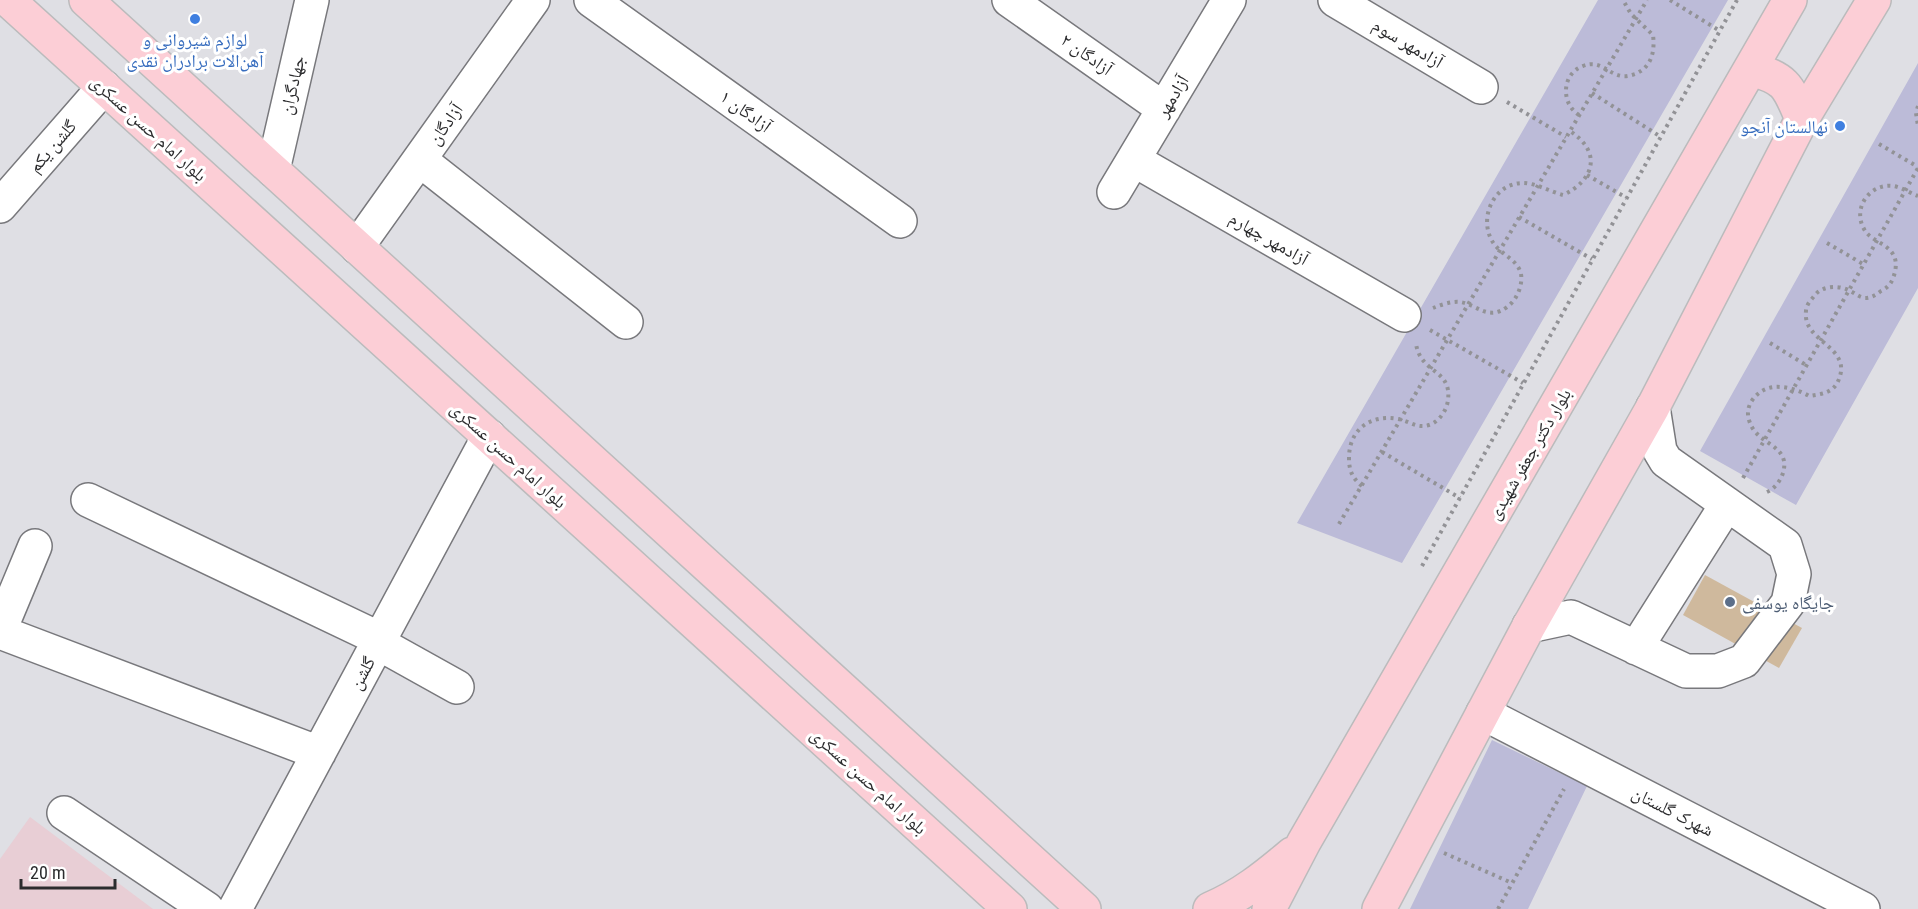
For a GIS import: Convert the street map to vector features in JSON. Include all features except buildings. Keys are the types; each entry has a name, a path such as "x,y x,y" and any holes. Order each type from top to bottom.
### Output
{"main road":[{"name":"بلوار امام حسن عسکری","path":"8,0 1010,909"},
{"path":"86,0 1084,909"},
{"name":"بلوار دکتر جعفر شهیدی","path":"1271,907 1304,842 1790,0"},
{"path":"1379,909 1529,626 1653,406 1802,119 1874,0"},
{"path":"1751,69 1780,79 1793,98 1802,119"},
{"path":"1210,909 1252,886 1304,842"}],"street":[{"name":"جهادگران","path":"273,170 312,0"},
{"name":"آزادگان","path":"357,247 533,0"},
{"name":"آزادگان ۱","path":"591,0 900,221"},
{"name":"آزادگان ۲","path":"1009,0 1164,109"},
{"name":"آزادمهر","path":"1114,192 1229,0"},
{"name":"آزادمهر سوم","path":"1335,0 1481,87"},
{"name":"گلشن یکم","path":"0,206 104,87"},
{"path":"420,160 626,322"},
{"name":"آزادمهر چهارم","path":"1134,160 1411,319"},
{"path":"1529,626 1571,617 1686,671 1718,671 1744,661 1788,603 1794,574 1785,545 1734,492 1666,461 1660,451 1653,406"},
{"name":"گلشن","path":"235,909 489,436"},
{"path":"1636,648 1734,492"},
{"path":"88,500 379,641 457,687"},
{"path":"35,546 0,631 319,753"},
{"name":"شهرک گلستان","path":"1484,713 1863,909"},
{"path":"64,813 207,909"}],"path":[{"path":"1579,115 1569,105 1566,87 1575,70 1584,65 1597,64 1622,76 1632,75 1647,66 1654,50 1653,35 1630,14 1623,0"},
{"path":"1339,524 1647,0"},
{"path":"1670,0 1720,31"},
{"path":"1422,566 1737,0"},
{"path":"1481,87 1566,136"},
{"path":"1592,93 1661,137"},
{"path":"1918,106 1916,113 1918,126"},
{"path":"1411,319 1422,316 1430,309 1445,303 1460,302 1484,313 1505,309 1514,302 1521,282 1521,273 1516,264 1493,243 1486,218 1491,204 1501,190 1510,186 1524,183 1563,195 1572,191 1587,175 1592,164 1586,146 1570,131"},
{"path":"1734,492 1918,167 1879,144"},
{"path":"1587,175 1627,198"},
{"path":"1763,494 1774,489 1783,472 1784,462 1780,454 1755,434 1748,416 1748,406 1755,397 1770,388 1781,387 1809,396 1830,392 1836,385 1840,377 1841,363 1832,348 1808,327 1806,308 1817,292 1824,289 1839,287 1862,298 1870,297 1888,287 1893,279 1896,262 1893,254 1868,235 1862,227 1861,207 1865,197 1872,190 1880,187 1890,186 1918,196"},
{"path":"1519,217 1592,259"},
{"path":"1827,243 1863,264"},
{"path":"1411,319 1524,383"},
{"path":"1362,486 1351,474 1349,447 1360,427 1369,420 1383,418 1400,419 1414,426 1432,424 1444,412 1448,401 1446,381 1430,369 1418,355 1411,319"},
{"path":"1770,343 1806,365"},
{"path":"1382,452 1460,498"},
{"path":"1498,909 1579,762"},
{"path":"1414,840 1512,883"}],"shaded area":[{"path":"1598,0 1728,0 1402,563 1297,523"},
{"path":"1918,63 1918,288 1796,505 1700,451"},
{"path":"1492,740 1587,786 1528,909 1410,909"},
{"path":"30,817 153,909 0,909 0,859"}],"place":[{"name":"لوازم شیروانی و آهن‌الات برادران نقدی","path":"195,19"},
{"name":"نهالستان آنجو","path":"1840,126"},
{"name":"جایگاه یوسفی","path":"1730,602"}]}
